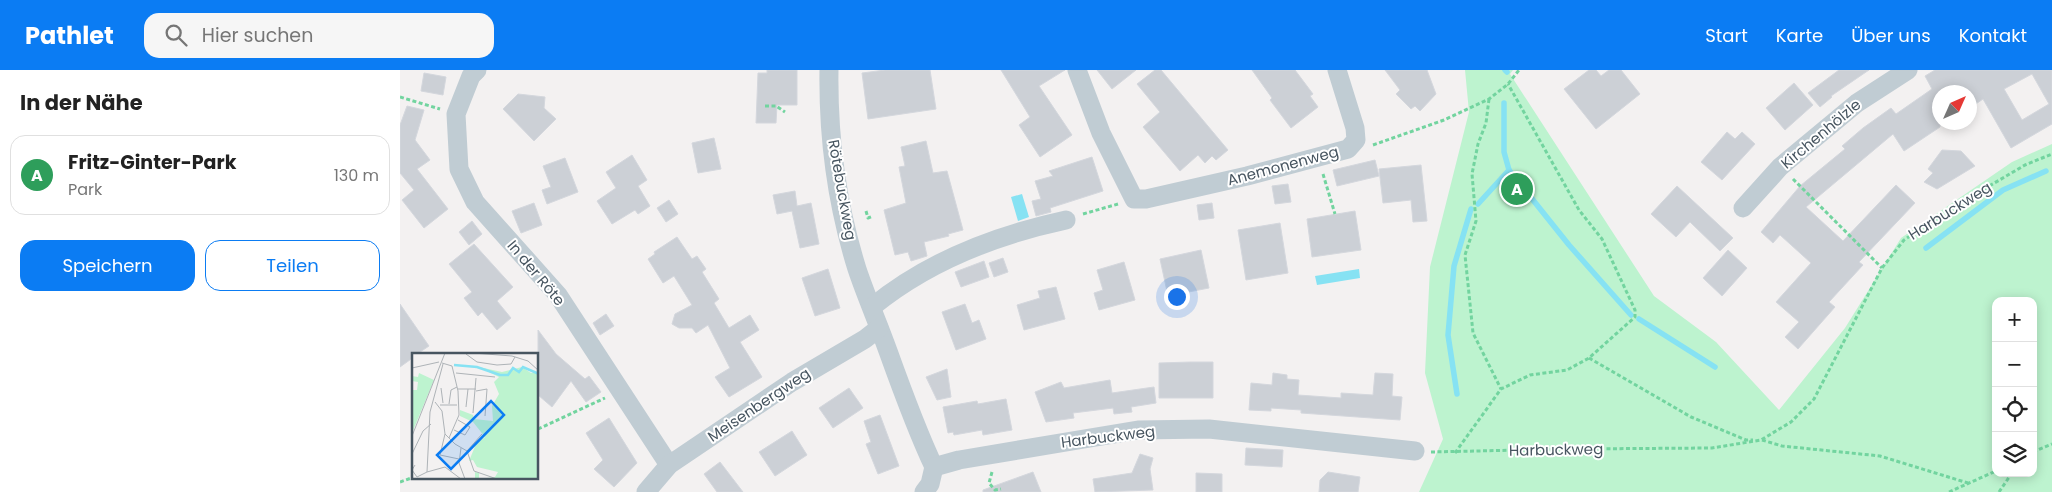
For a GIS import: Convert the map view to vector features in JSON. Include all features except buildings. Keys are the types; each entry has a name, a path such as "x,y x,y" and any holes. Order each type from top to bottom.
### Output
{"street":[{"name":"In der Röte","path":"477,70 471,76 456,114 459,169 475,202 558,295 670,466"},
{"name":"Rötebuckweg","path":"829,70 830,113 838,185 857,268 917,430 934,467"},
{"path":"1077,70 1101,133 1134,199"},
{"name":"Anemonenweg","path":"1134,199 1146,200 1348,149 1356,140 1355,128 1337,70"},
{"name":"Kirchenhölzle","path":"1743,208 1780,167 1856,103 1908,70"},
{"path":"872,307 896,289 965,251 990,241 1066,220"},
{"name":"Meisenbergweg","path":"646,492 670,466 792,382 879,328"},
{"name":"Harbuckweg","path":"934,467 959,460 1138,430 1209,429 1415,452"},
{"path":"924,492 930,484 934,467"}],"path":[{"path":"1512,70 1514,74"},
{"path":"1348,149 1378,144 1444,120 1489,99 1508,84 1519,70"},
{"path":"1455,453 1501,389 1530,376 1566,370 1589,358 1635,317 1635,310 1602,239 1579,210 1508,84"},
{"path":"400,97 456,114"},
{"path":"1489,99 1486,123 1478,144 1472,174 1476,221 1464,255 1473,333 1501,389"},
{"path":"765,106 776,106 785,112"},
{"name":"Harbuckweg","path":"1415,452 1455,453 1566,449 1712,448 1761,440 1791,422 1814,399 1882,268 1904,240 1962,202 2025,166 2052,154"},
{"path":"1318,157 1335,214"},
{"path":"1801,187 1882,268"},
{"path":"1066,220 1134,199"},
{"path":"866,211 868,218 872,216"},
{"path":"1589,358 1691,417 1746,440 1761,440 1782,446 1880,456 1968,483"},
{"path":"539,429 601,400"},
{"path":"2037,450 2052,444"},
{"path":"994,470 990,474 989,483 995,490 1001,489"},
{"path":"1949,492 1992,473"},
{"path":"1998,492 2009,477"},
{"path":"400,482 412,478"}],"green space":[{"path":"1465,70 1513,70 1510,74 1654,296 1716,342 1779,410 1845,328 1901,238 2012,162 2052,144 2052,492 1419,492 1443,439 1425,373 1430,267 1469,112"}],"water":[{"path":"1022,194 1029,217 1018,221 1011,197"},
{"path":"1359,269 1360,278 1317,285 1315,276"}],"waterway":[{"path":"1504,103 1504,152 1509,170 1569,245 1631,315"},
{"path":"1478,204 1509,170"},
{"path":"1926,248 2003,190 2046,171"},
{"path":"1457,394 1448,335 1454,266 1471,209"},
{"path":"1639,319 1715,367"}],"place":[{"name":"Fritz-Ginter-Park","path":"1517,189"}]}
